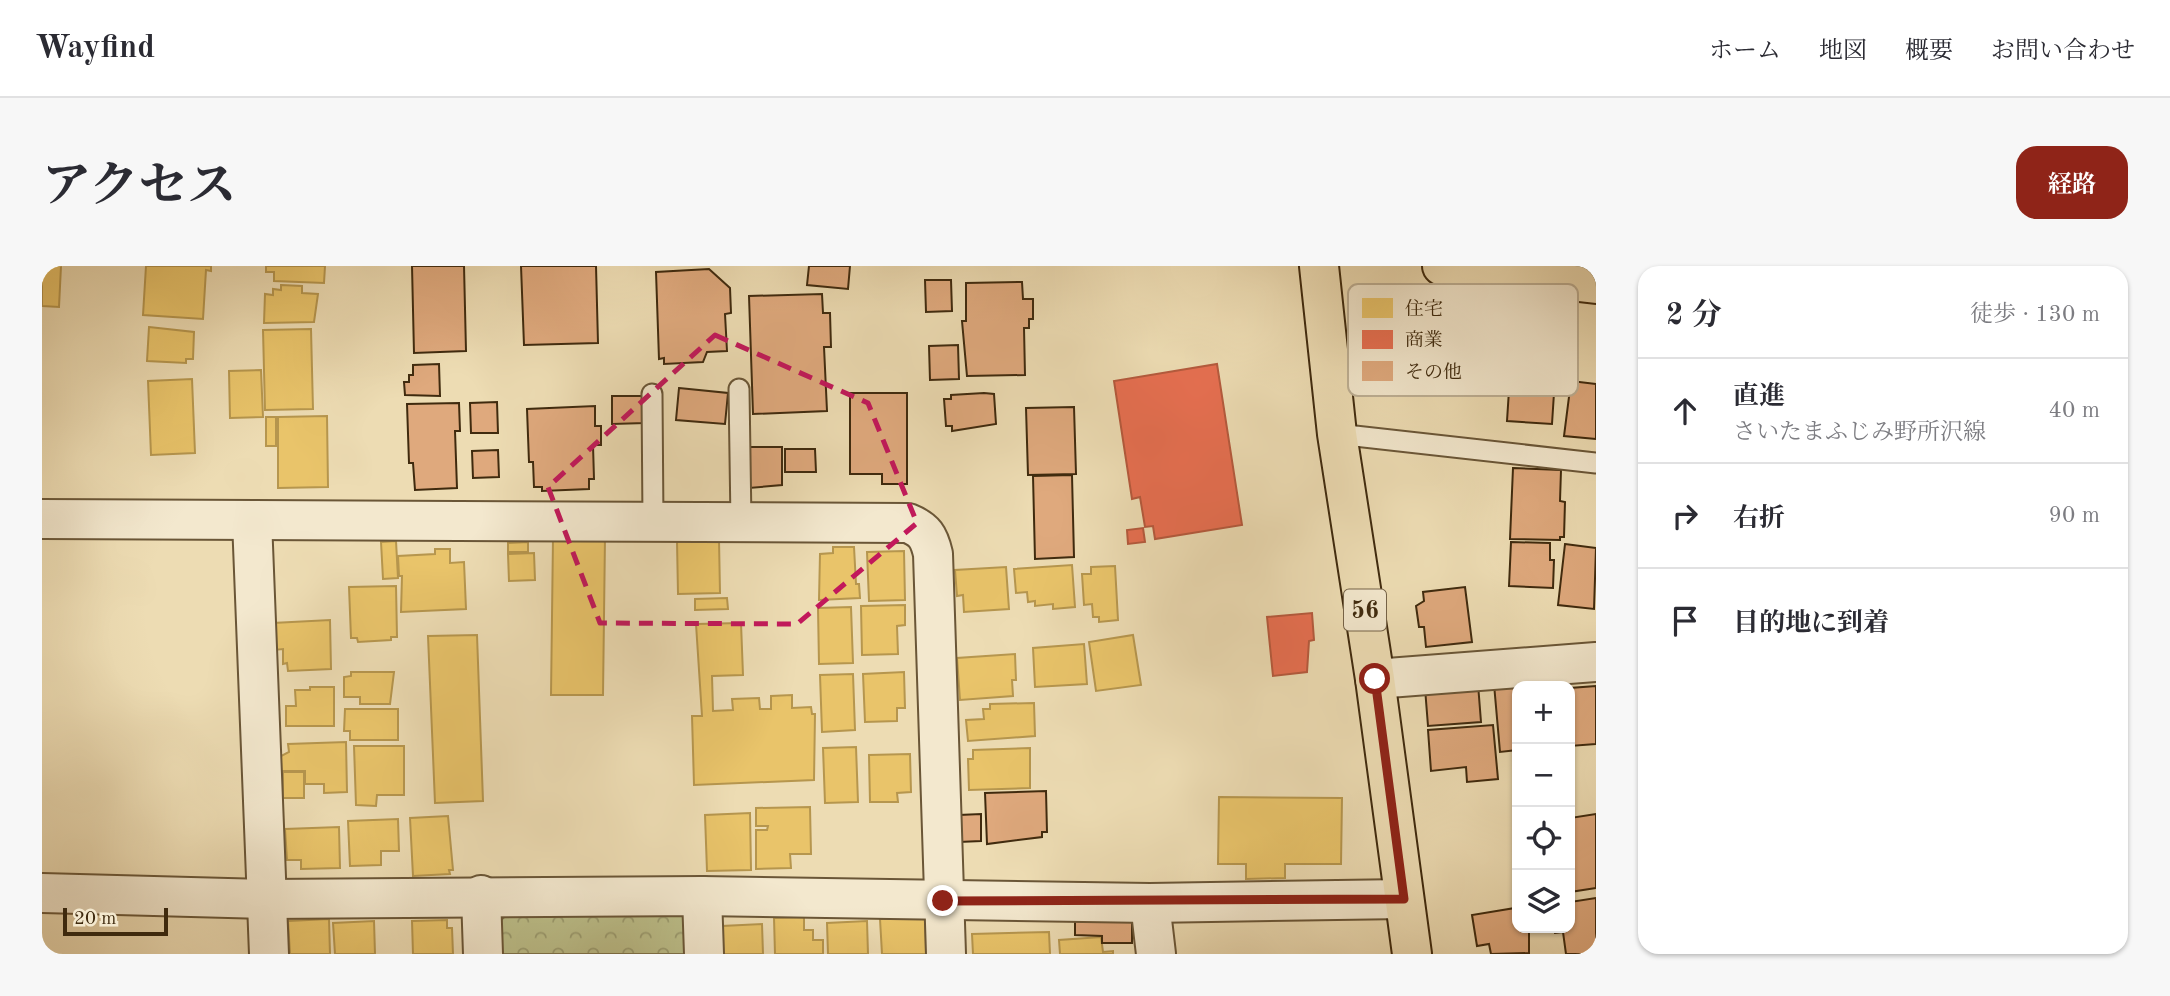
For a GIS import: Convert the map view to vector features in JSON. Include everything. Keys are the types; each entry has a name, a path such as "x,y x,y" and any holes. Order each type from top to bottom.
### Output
{"main road":[{"name":"56","path":"1319,266 1337,434 1375,679 1412,954"},
{"path":"1442,266 1596,284"}],"street":[{"path":"42,519 908,523 929,537 933,554 946,954"},
{"path":"252,520 269,954"},
{"path":"1375,679 1596,662"},
{"path":"42,894 267,899 481,895 1150,902 1404,899"},
{"path":"481,895 483,954"},
{"path":"702,896 704,954"},
{"path":"1150,902 1156,954"}],"lane":[{"path":"739,389 741,522"},
{"path":"652,394 653,521"},
{"path":"1337,434 1596,463"}],"highlighted area":[{"path":"715,335 868,403 917,523 797,624 600,623 548,487"}],"green space":[{"path":"513,909 679,913 688,921 689,954 501,954 500,921"}],"building: 住宅":[{"path":"42,266 61,266 59,307 42,306"},
{"path":"146,266 211,266 211,271 206,270 203,319 143,315"},
{"path":"266,266 325,266 324,283 274,281 274,272 266,272"},
{"path":"281,285 302,286 302,293 318,294 314,322 264,323 265,294 273,295 273,289 281,290"},
{"path":"149,327 194,332 193,359 186,359 186,363 147,361"},
{"path":"311,329 313,409 265,410 263,330"},
{"path":"261,370 263,417 230,418 229,371"},
{"path":"192,379 195,453 151,455 148,381"},
{"path":"327,416 328,487 278,488 278,417"},
{"path":"266,417 276,417 276,446 266,446"},
{"path":"605,537 603,695 551,695 553,538"},
{"path":"719,540 720,593 678,594 677,541"},
{"path":"396,541 398,578 383,579 381,542"},
{"path":"528,542 528,552 508,552 508,543"},
{"path":"833,547 854,547 856,584 859,584 860,598 819,600 820,554 833,553"},
{"path":"435,549 450,549 450,563 464,562 466,609 401,612 402,576 399,576 398,556 435,554"},
{"path":"904,551 905,600 869,601 867,552"},
{"path":"534,553 535,580 509,581 508,554"},
{"path":"1072,565 1075,607 1053,609 1053,604 1035,606 1035,601 1028,602 1027,592 1016,593 1014,569"},
{"path":"1115,566 1118,620 1099,622 1099,617 1093,617 1092,604 1084,605 1082,574 1091,574 1091,567"},
{"path":"1006,567 1009,609 964,612 963,595 957,596 955,570"},
{"path":"396,586 397,637 391,637 391,640 358,642 357,638 351,638 349,587"},
{"path":"727,598 728,609 695,610 695,599"},
{"path":"905,605 905,625 897,626 898,654 862,655 861,606"},
{"path":"851,607 853,663 819,664 818,608"},
{"path":"330,620 331,669 288,671 287,663 283,664 283,649 274,650 273,623"},
{"path":"741,623 743,675 712,676 713,711 733,710 732,699 759,698 760,709 771,709 771,696 792,695 792,708 811,707 812,714 815,714 814,780 694,785 692,716 702,716 696,624"},
{"path":"477,635 483,801 435,803 428,636"},
{"path":"1133,635 1141,685 1096,691 1089,642"},
{"path":"1084,644 1087,684 1035,687 1033,648"},
{"path":"1015,654 1016,680 1012,680 1013,696 960,700 957,658"},
{"path":"351,672 394,672 390,704 360,704 360,697 344,697 344,677 351,676"},
{"path":"904,672 905,708 897,708 897,721 865,722 863,674"},
{"path":"853,674 855,730 822,732 820,675"},
{"path":"310,687 334,687 334,726 286,726 286,706 296,706 295,690 310,690"},
{"path":"1034,703 1035,736 968,741 966,720 984,719 983,709 990,709 990,704"},
{"path":"345,709 398,709 398,740 350,740 350,731 344,731"},
{"path":"346,742 347,792 324,793 324,784 305,784 305,771 281,771 281,756 289,752 288,744"},
{"path":"354,746 404,746 404,795 377,795 376,806 356,805"},
{"path":"856,747 858,802 825,803 823,748"},
{"path":"1030,748 1030,788 969,790 968,759 973,759 973,750"},
{"path":"910,754 911,792 897,793 898,802 870,802 869,755"},
{"path":"283,772 304,772 304,798 283,798"},
{"path":"1219,797 1342,798 1341,864 1285,864 1285,878 1246,879 1246,864 1218,864"},
{"path":"810,807 811,854 790,854 791,868 756,869 756,830 767,830 768,826 756,826 756,808"},
{"path":"750,813 751,870 707,871 705,815"},
{"path":"448,816 453,870 449,870 450,874 413,876 410,818"},
{"path":"398,819 399,851 381,851 381,865 350,866 348,821"},
{"path":"339,827 340,868 301,869 301,860 287,860 285,829"},
{"path":"804,917 804,930 813,930 813,940 823,940 823,954 775,954 774,918"},
{"path":"925,918 926,954 882,954 880,919"},
{"path":"329,919 330,954 290,954 288,921"},
{"path":"447,920 447,928 452,928 453,954 413,954 412,921"},
{"path":"374,921 375,954 335,954 333,923"},
{"path":"867,921 868,954 828,954 827,923"},
{"path":"762,924 763,954 723,954 722,926"},
{"path":"1049,932 1050,954 973,954 972,934"},
{"path":"1101,937 1103,952 1113,951 1113,954 1060,954 1059,940"}],"building: 商業":[{"path":"1217,364 1242,525 1155,539 1153,526 1145,527 1140,497 1132,499 1114,381"},
{"path":"1143,528 1145,542 1128,544 1127,530"},
{"path":"1312,613 1314,640 1309,641 1307,672 1273,676 1267,617"}],"building: その他":[{"path":"412,266 464,266 466,351 414,353"},
{"path":"521,266 596,266 598,343 524,345"},
{"path":"809,266 850,266 848,289 807,285"},
{"path":"709,269 730,288 731,313 725,314 727,351 707,352 703,362 664,364 664,358 659,359 656,272"},
{"path":"925,280 951,280 952,311 926,312"},
{"path":"1022,282 1023,299 1033,299 1033,319 1029,319 1029,328 1024,328 1025,375 967,376 962,321 966,321 966,283"},
{"path":"822,294 823,313 830,313 831,347 824,347 827,411 753,414 749,296"},
{"path":"958,345 959,379 930,380 929,346"},
{"path":"439,364 440,396 405,395 404,382 409,382 409,375 413,375 413,365"},
{"path":"1578,382 1596,384 1596,439 1564,436 1569,396 1578,396"},
{"path":"679,388 728,393 725,424 676,420"},
{"path":"850,393 907,393 907,484 882,484 882,474 850,474"},
{"path":"994,394 996,424 952,431 952,426 946,426 944,399 951,399 951,395"},
{"path":"612,396 644,396 645,423 612,424"},
{"path":"1509,396 1554,396 1552,424 1507,421"},
{"path":"497,402 498,433 471,433 470,403"},
{"path":"459,403 460,431 455,431 457,488 415,490 413,463 409,463 407,404"},
{"path":"595,406 595,426 601,426 601,445 593,445 594,479 589,479 589,489 542,491 542,487 534,487 533,462 529,462 527,409"},
{"path":"1074,407 1076,474 1028,475 1026,408"},
{"path":"749,447 782,447 782,485 749,488"},
{"path":"785,449 815,449 816,472 785,472"},
{"path":"498,450 499,477 473,478 472,451"},
{"path":"1513,468 1561,470 1560,501 1565,502 1564,537 1560,537 1560,540 1510,539"},
{"path":"1072,475 1074,557 1035,559 1033,476"},
{"path":"1511,542 1550,543 1550,560 1554,560 1553,588 1509,586"},
{"path":"1565,544 1596,548 1594,609 1558,605"},
{"path":"1465,587 1472,642 1426,647 1424,627 1419,627 1416,606 1424,601 1423,592"},
{"path":"1478,684 1481,722 1428,726 1425,688"},
{"path":"1494,684 1512,686 1512,751 1500,752"},
{"path":"1596,686 1596,744 1575,746 1575,688"},
{"path":"1493,725 1498,779 1467,782 1466,767 1431,771 1428,730"},
{"path":"1046,791 1047,832 1042,832 1042,837 987,844 985,793"},
{"path":"981,814 981,841 959,842 959,815"},
{"path":"1596,814 1596,888 1575,891 1575,870 1575,817"},
{"path":"1596,898 1596,954 1566,954 1563,933 1575,933 1575,901"},
{"path":"1512,908 1512,933 1529,933 1529,953 1491,954 1489,944 1477,946 1472,915"},
{"path":"1075,915 1132,916 1132,943 1102,943 1102,936 1075,935"}],"route":[{"path":"943,901 1404,899 1375,679"}]}
